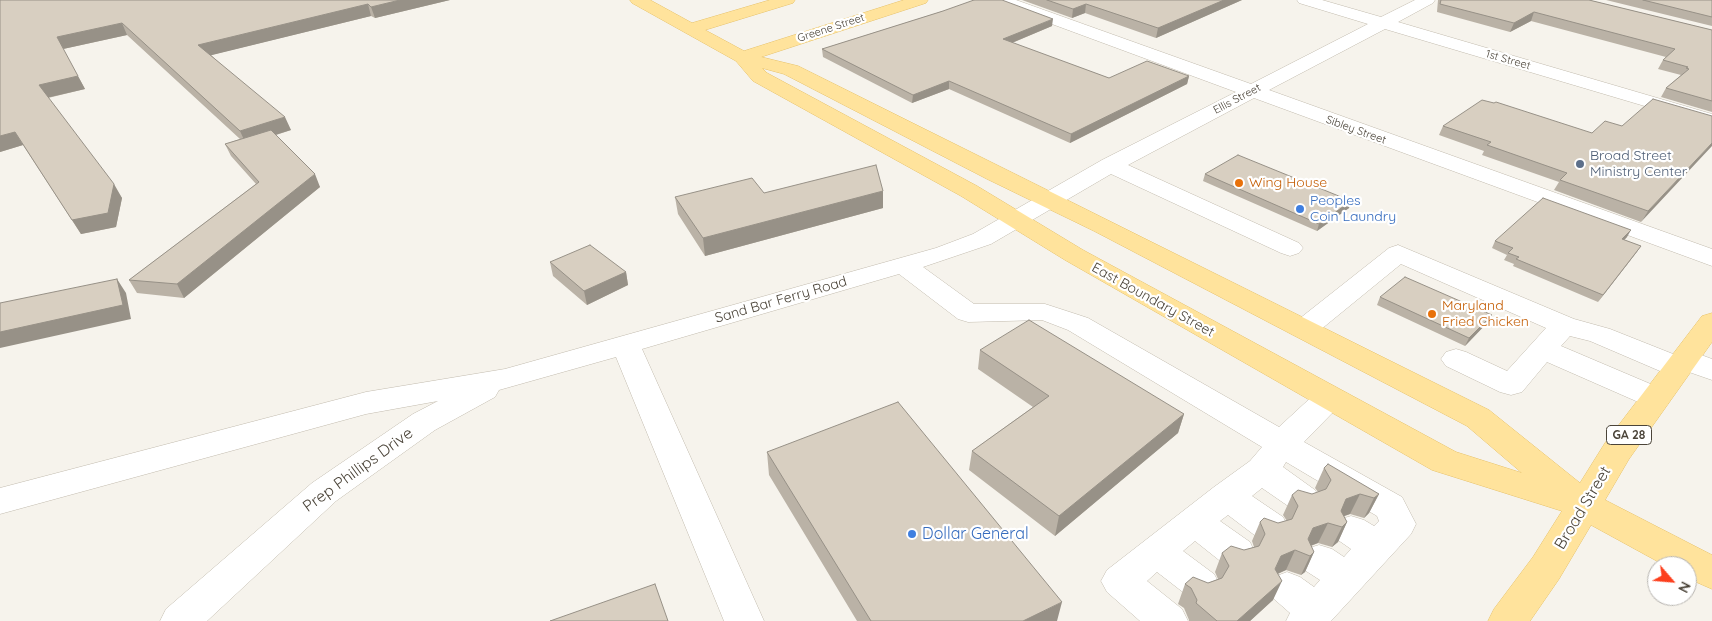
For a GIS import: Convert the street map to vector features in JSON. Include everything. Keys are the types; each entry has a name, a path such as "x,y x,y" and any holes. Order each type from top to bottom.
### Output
{"main road":[{"name":"East Boundary Street","path":"638,0 742,57 791,70 1103,226 1478,418 1584,505"},
{"path":"692,28 787,0"},
{"name":"Greene Street","path":"742,57 920,0"},
{"name":"East Boundary Street","path":"742,57 760,78 969,191 1074,255 1444,461 1584,505 1712,573"},
{"name":"Broad Street","path":"1508,621 1546,568 1617,451 1712,322"}],"street":[{"name":"Sibley Street","path":"1001,0 1712,258"},
{"name":"1st Street","path":"1305,0 1712,120"},
{"name":"Ellis Street","path":"1048,200 1110,165 1427,0"},
{"path":"1110,165 1290,248"},
{"name":"Sand Bar Ferry Road","path":"505,379 945,253 982,239 1048,200"},
{"path":"1304,329 1398,253 1564,325 1600,335 1681,363 1712,370"},
{"path":"904,266 968,313 1045,312 1078,324 1272,457 1390,507 1398,524 1364,538 1333,569 1311,616 1287,588"},
{"path":"1456,359 1511,385 1564,325"},
{"path":"625,344 744,621"},
{"path":"1543,349 1656,398"},
{"path":"0,501 366,403 505,379"},
{"name":"Prep Phillips Drive","path":"180,621 324,492 424,422 505,379"},
{"path":"1168,621 1120,582 1156,550 1195,522 1272,457 1329,398"},
{"path":"1272,457 1303,498"},
{"path":"1226,496 1270,526"},
{"path":"1195,522 1237,553"},
{"path":"1156,550 1200,585"}],"building":[{"path":"0,0 400,0 371,7 368,4 198,45 285,117 240,131 122,23 57,37 78,76 39,85 114,184 108,213 72,220 15,132 0,136"},
{"path":"974,0 1002,0 1053,19 1003,39 1109,78 1147,61 1189,76 1071,134 949,81 913,95 822,49"},
{"path":"1047,0 1224,0 1158,28 1086,4 1073,9"},
{"path":"1441,0 1589,0 1712,30 1712,101 1666,88 1689,69 1686,68 1688,67 1663,60 1675,49 1534,12 1514,23 1440,4"},
{"path":"1643,0 1712,0 1712,17"},
{"path":"1653,99 1712,116 1712,143 1648,211 1560,180 1567,173 1487,145 1491,142 1443,126 1482,100 1496,102 1592,133 1605,121 1622,126"},
{"path":"271,130 315,174 177,284 129,280 259,182 225,144"},
{"path":"1238,155 1351,201 1319,224 1205,174"},
{"path":"876,165 883,191 703,238 675,197 752,178 764,193"},
{"path":"1543,198 1631,230 1622,239 1641,246 1603,295 1516,259 1519,257 1508,253 1513,248 1495,241"},
{"path":"590,245 626,272 584,291 550,262"},
{"path":"1405,277 1492,315 1469,338 1380,297"},
{"path":"117,279 123,305 0,332 0,303"},
{"path":"1029,320 1184,414 1059,516 972,451 1049,396 980,350"},
{"path":"898,402 1062,602 1023,621 871,621 767,452"},
{"path":"1328,464 1379,494 1374,498 1360,494 1346,499 1341,511 1347,522 1342,527 1328,523 1313,528 1308,539 1314,552 1310,556 1295,550 1281,556 1275,569 1282,581 1237,621 1217,621 1196,603 1197,600 1191,588 1185,584 1193,577 1208,583 1222,578 1229,566 1222,553 1231,546 1244,550 1259,546 1265,534 1260,522 1264,518 1278,523 1292,519 1298,506 1292,495 1298,490 1312,494 1326,489 1331,480 1324,468"},
{"path":"655,584 668,621 550,621"}],"place":[{"name":"Broad Street Ministry Center","path":"1580,164"},
{"name":"Wing House","path":"1239,183"},
{"name":"Peoples Coin Laundry","path":"1300,209"},
{"name":"Maryland Fried Chicken","path":"1432,314"},
{"name":"Dollar General","path":"912,534"}]}
